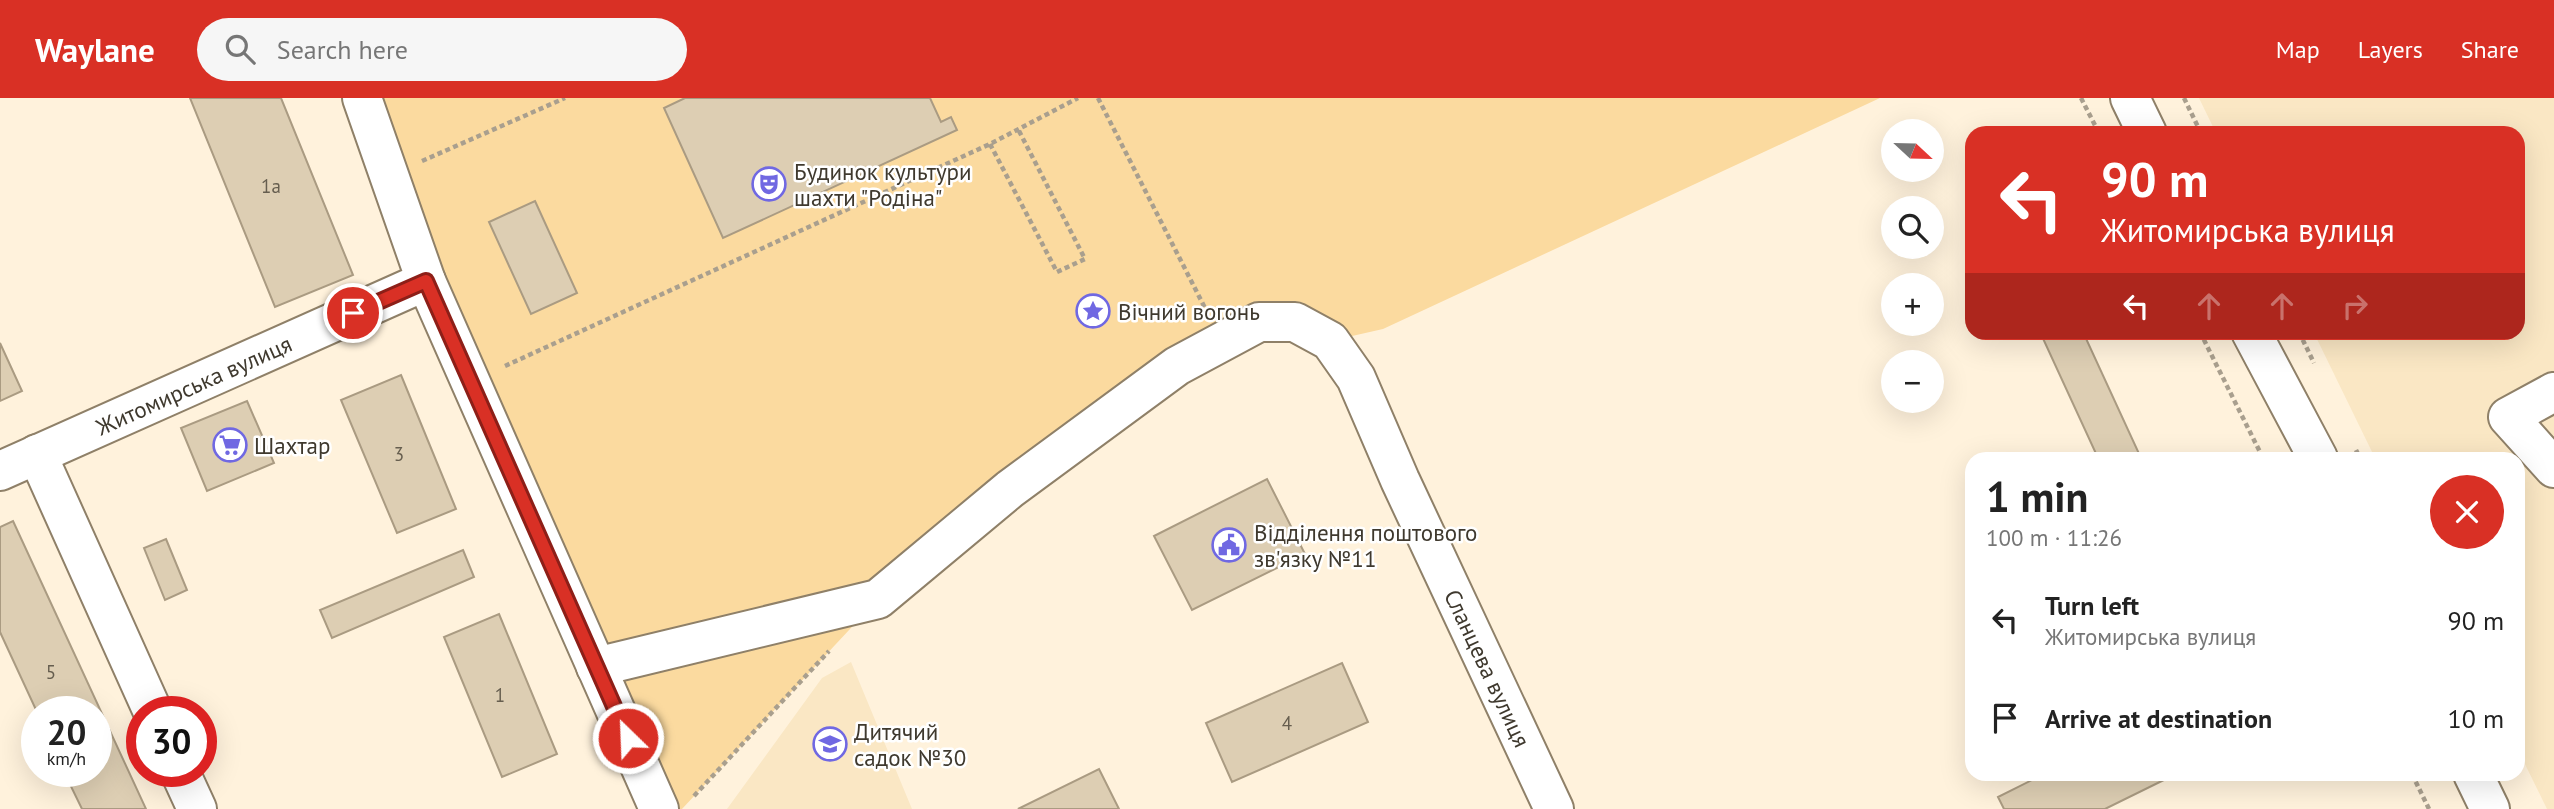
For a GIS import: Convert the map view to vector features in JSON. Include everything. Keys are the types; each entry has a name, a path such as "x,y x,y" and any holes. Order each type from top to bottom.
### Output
{"street":[{"path":"362,98 426,281 596,667 675,804"},
{"path":"2130,98 2144,126"},
{"name":"Житомирська вулиця","path":"0,471 426,281"},
{"name":"Сланцева вулиця","path":"1222,342 1259,322 1295,322 1331,341 1356,378 1399,480 1555,809"},
{"path":"2255,340 2315,452"},
{"path":"596,667 878,599 1010,489 1177,366 1222,342"},
{"path":"2554,392 2508,417 2554,468"},
{"path":"37,454 146,696"},
{"path":"2476,781 2490,809"},
{"path":"187,787 197,809"}],"path":[{"path":"389,176 565,98"},
{"path":"470,382 990,144 1078,98"},
{"path":"1098,98 1222,342"},
{"path":"2081,98 2095,126"},
{"path":"2184,98 2198,126"},
{"path":"990,144 1057,272 1085,259 1017,129"},
{"path":"2204,340 2260,452"},
{"path":"675,804 831,649"},
{"path":"2415,781 2429,809"}],"shaded area":[{"path":"362,98 1880,98 1383,329 1330,341 1259,322 878,599 682,809 659,809"},
{"path":"2199,98 2554,98 2554,809 2547,809 2525,764 2525,452 2372,452 2317,340 2525,340 2525,126 2213,126"},
{"name":"Дитячий садок №30","path":"851,662 912,809 727,809 822,678"}],"building":[{"path":"190,98 281,98 353,275 275,307"},
{"name":"Будинок культури шахти \"Родіна\"","path":"685,98 930,98 941,122 951,117 957,130 723,238 664,108"},
{"path":"535,201 577,293 531,314 489,222"},
{"path":"2044,340 2087,340 2138,452 2095,452"},
{"path":"0,343 22,391 0,401"},
{"path":"401,375 456,509 397,533 341,400"},
{"path":"247,401 274,463 207,491 181,428"},
{"name":"Відділення поштового зв'язку №11","path":"1267,479 1305,554 1192,610 1154,536"},
{"path":"13,521 94,696 30,696 0,632 0,527"},
{"path":"166,539 187,590 165,600 144,548"},
{"path":"463,550 474,577 332,638 320,610"},
{"path":"499,614 557,754 502,777 444,637"},
{"path":"1342,663 1368,722 1232,782 1206,723"},
{"path":"112,735 126,766 126,787 136,787 146,809 82,809 71,787 112,787"},
{"path":"1099,769 1119,809 1018,809"},
{"path":"2030,781 2162,781 2105,809 2004,809 1998,797"}],"place":[{"name":"Будинок культури шахти \"Родіна\"","path":"769,184"},
{"name":"Вічний вогонь","path":"1093,311"},
{"name":"Шахтар","path":"230,445"},
{"name":"Відділення поштового зв'язку №11","path":"1229,545"},
{"name":"Дитячий садок №30","path":"830,744"}],"route":[{"path":"353,313 426,281 628,738"}]}
